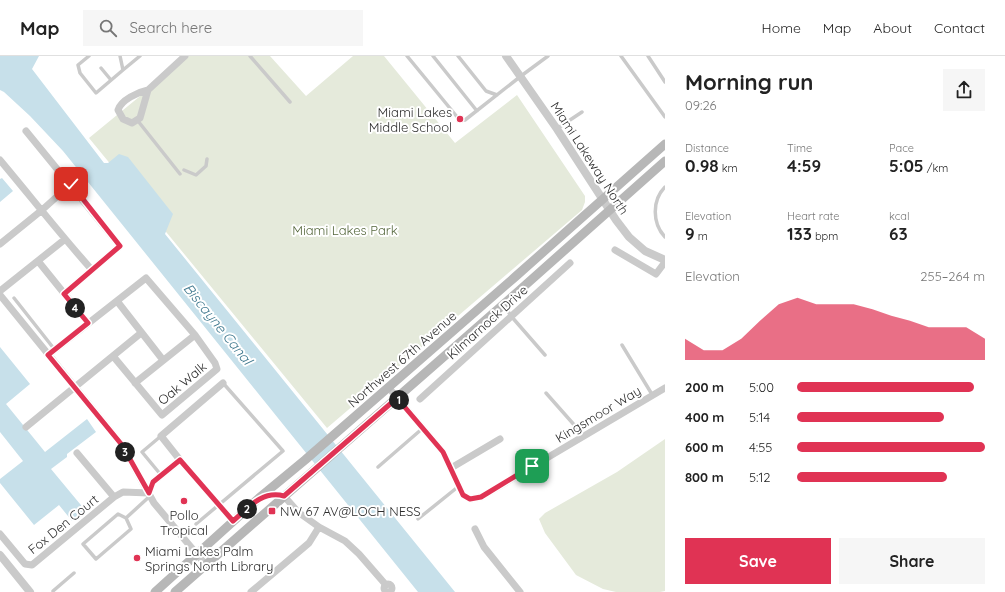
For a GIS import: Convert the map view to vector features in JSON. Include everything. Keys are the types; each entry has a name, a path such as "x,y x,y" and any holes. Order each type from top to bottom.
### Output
{"main road":[{"name":"Northwest 67th Avenue","path":"155,592 259,498 306,460 665,144"},
{"name":"Northwest 67th Avenue","path":"175,592 665,161"},
{"path":"495,295 504,304"},
{"path":"259,498 278,494 284,496 283,491 291,472"}],"street":[{"path":"148,90 142,114 138,121 132,123 123,119 119,114 119,107 124,102 143,91 148,90 185,56"},
{"name":"Miami Lakeway North","path":"507,56 629,237 645,251 665,261"},
{"path":"26,131 71,184 120,246 64,294"},
{"path":"0,160 42,210 64,240 92,270"},
{"path":"0,244 71,184"},
{"path":"0,291 64,240"},
{"path":"615,250 656,274 665,261"},
{"path":"38,261 88,323"},
{"name":"Kilmarnock Drive","path":"420,399 570,264"},
{"path":"48,355 146,278 195,335 135,383 113,356"},
{"path":"0,295 122,445 154,503 206,565"},
{"path":"117,301 163,360"},
{"path":"26,427 141,333"},
{"name":"Oak Walk","path":"135,383 162,415 218,369 195,335"},
{"path":"150,495 153,482 180,460 161,436 223,383"},
{"name":"Kingsmoor Way","path":"388,387 443,452 463,495 470,499 481,497 665,388"},
{"path":"451,468 500,439"},
{"name":"Fox Den Court","path":"77,453 114,497"},
{"name":"Fox Den Court","path":"0,534 25,564 32,565 114,497 123,492 150,495"},
{"path":"284,496 298,512 319,527 344,541 359,554 388,590"},
{"path":"251,592 308,544 319,527"},
{"path":"475,530 484,547 520,592"},
{"path":"0,555 30,592"}],"lane":[{"path":"89,56 78,65 80,73 96,93 140,56"},
{"path":"120,56 123,70"},
{"path":"250,56 290,102"},
{"path":"407,56 458,118 465,120 548,56"},
{"path":"433,56 477,111"},
{"path":"458,56 486,91 497,95"},
{"path":"622,56 665,117"},
{"path":"648,56 665,82"},
{"path":"101,68 111,80"},
{"path":"557,129 582,112"},
{"path":"138,121 180,174"},
{"path":"184,170 196,175 206,166 207,159"},
{"path":"665,187 660,192 655,204 656,220 661,233 665,237"},
{"path":"14,298 55,350"},
{"path":"504,304 512,316 545,355"},
{"path":"622,345 652,396"},
{"path":"196,524 282,451 223,383"},
{"path":"546,393 584,436"},
{"path":"378,467 423,428"},
{"path":"161,436 142,452 161,474"},
{"path":"180,460 233,521"},
{"path":"418,520 459,486"},
{"path":"126,518 150,495"},
{"path":"118,514 126,518 131,529 96,559 83,544 118,514"},
{"path":"53,592 74,573"}],"green space":[{"name":"Miami Lakes Park","path":"189,56 270,56 306,96 353,56 384,56 455,143 517,95 585,196 585,202 582,210 327,428 89,138"},
{"path":"665,439 665,591 616,592 603,589 576,575 545,533 539,519 545,513 617,472"}],"water":[{"name":"Biscayne Canal","path":"0,56 39,56 32,69 104,163 108,163 119,154 128,157 173,214 165,234 455,592 418,592 63,151 30,116 0,90"},
{"path":"2,178 13,191 0,202 0,179"},
{"path":"0,347 30,384 6,404 45,452 87,419 96,432 67,454 67,457 51,469 85,510 72,521 59,505 34,525 0,483 0,479 23,461 0,432"}],"place":[{"name":"Miami Lakes Middle School","path":"460,119"},
{"name":"Pollo Tropical","path":"184,501"},
{"name":"NW 67 AV@LOCH NESS","path":"272,511"},
{"name":"Miami Lakes Palm Springs North Library","path":"137,558"}],"route":[{"path":"71,184 120,246 64,294 88,323 48,355 122,445 149,493 153,482 158,476 180,460 233,521 259,498 278,494 284,496 397,398 443,452 463,495 470,499 481,497 532,466"}]}
